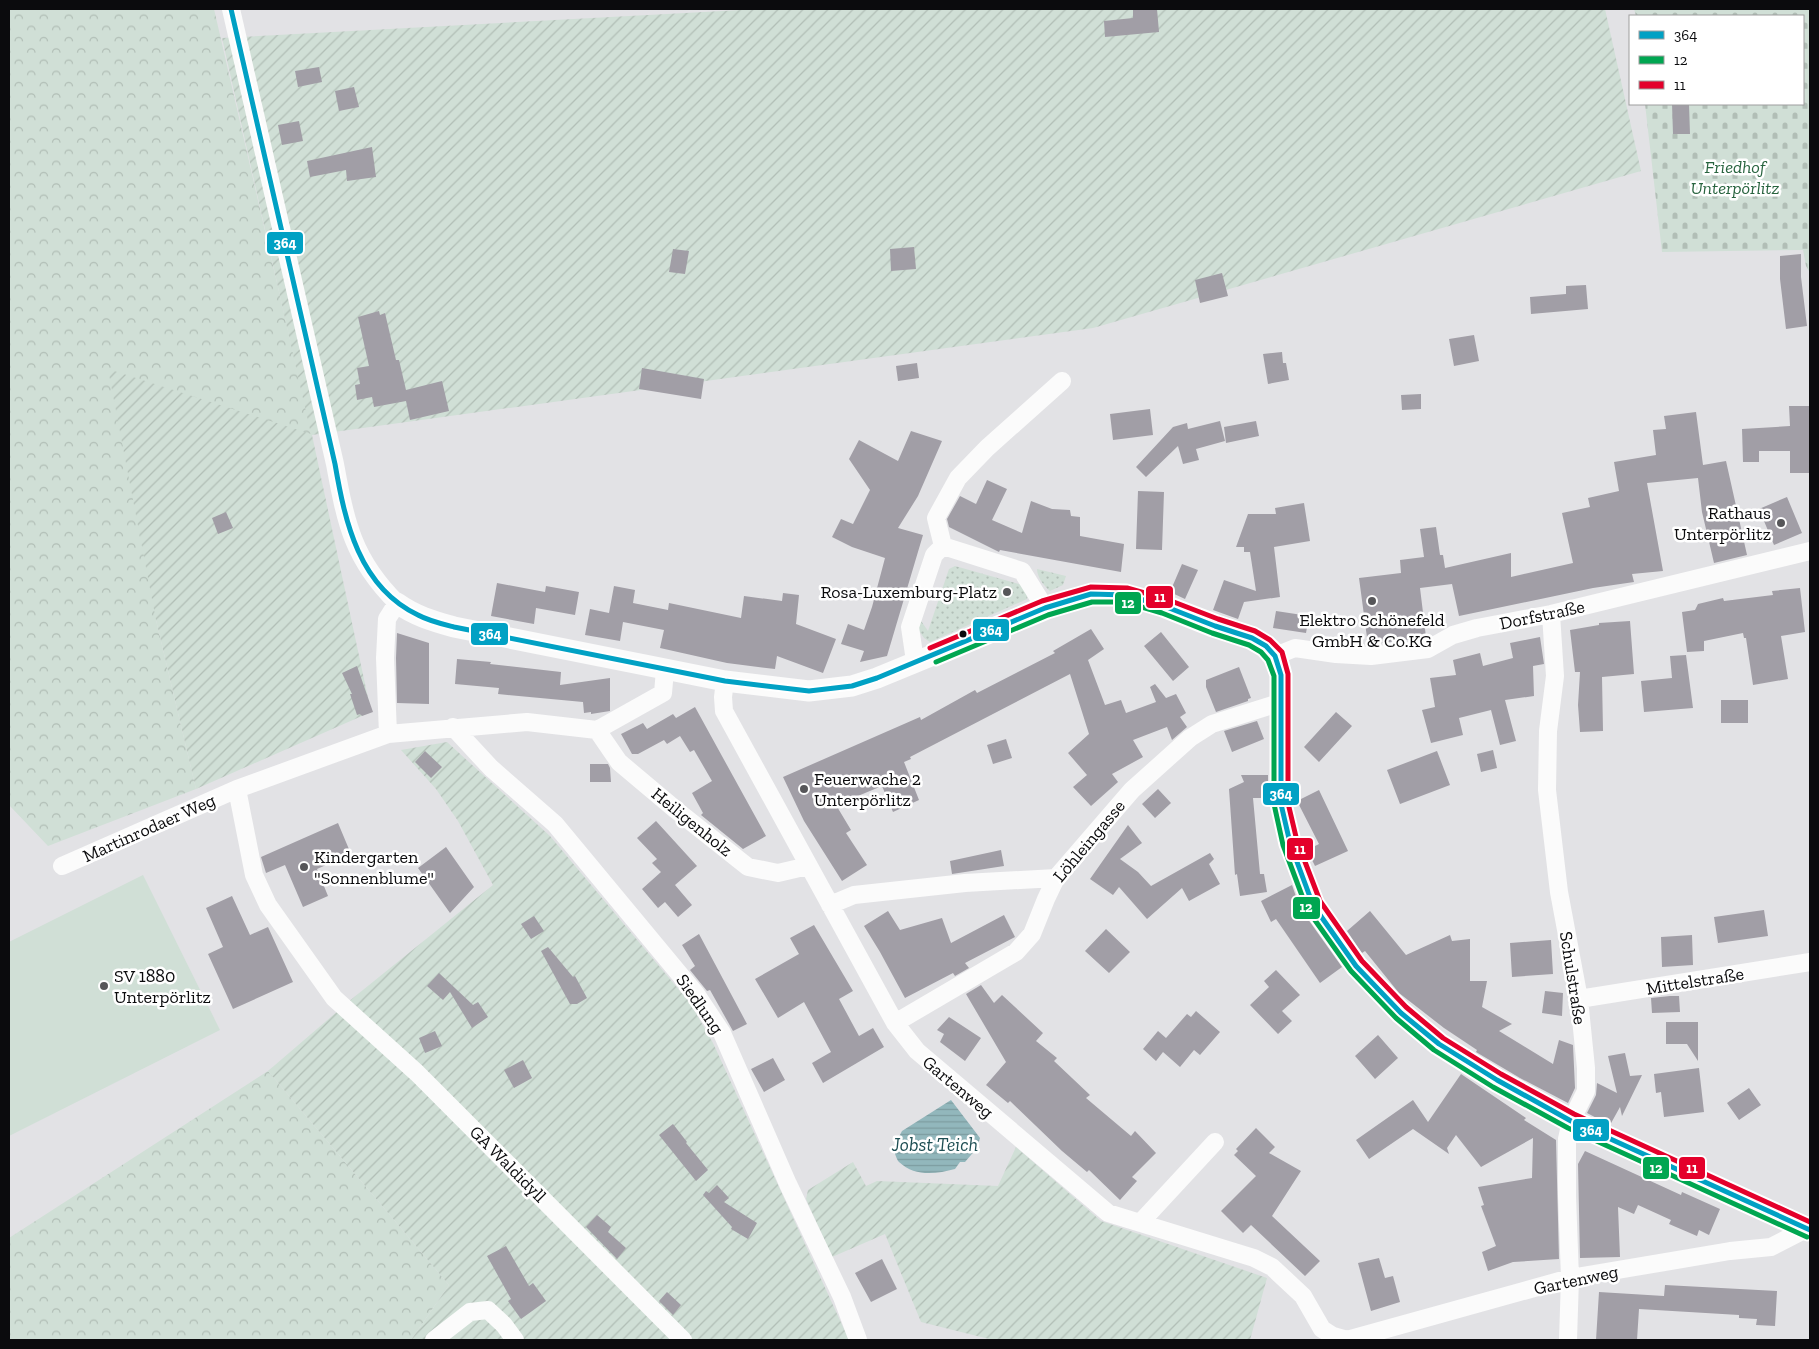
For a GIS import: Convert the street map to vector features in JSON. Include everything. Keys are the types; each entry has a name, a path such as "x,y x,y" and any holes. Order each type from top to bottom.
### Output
{"street":[{"path":"231,9 335,464 344,514 354,544 369,570 383,589 397,603 410,612 428,620 454,627 725,681 809,691 852,686 877,678 1045,608 1091,594 1126,595 1164,606 1252,638 1266,646 1275,656 1281,675 1281,804 1290,843 1313,905 1356,966 1401,1013 1439,1044 1498,1080 1571,1121 1808,1230"},
{"path":"943,546 936,518 958,478 987,448 1062,381"},
{"path":"943,546 1022,571 1045,608"},
{"path":"924,658 910,628 934,555 943,546"},
{"name":"Dorfstraße","path":"1275,656 1295,648 1336,654 1371,656 1428,649 1452,635 1469,630 1552,614 1810,550"},
{"path":"397,603 387,619 385,658 388,734 527,722 597,730 663,693 665,670"},
{"name":"Schulstraße","path":"1552,614 1555,676 1548,731 1547,790 1559,892 1579,999 1586,1068 1586,1091 1571,1121 1567,1139 1570,1278 1568,1340"},
{"name":"Gartenweg","path":"725,681 724,711 895,1023 917,1051 1108,1213 1254,1258 1272,1267 1303,1296 1317,1335 1333,1336 1347,1340 1570,1278 1730,1251 1771,1247 1808,1230"},
{"name":"Löhleingasse","path":"895,1023 1016,952 1032,934 1056,878 1132,790 1190,738 1212,724 1282,702"},
{"name":"Siedlung","path":"453,727 491,768 555,824 696,994 722,1033 788,1184 842,1297 858,1340"},
{"name":"Heiligenholz","path":"597,730 620,762 676,810 748,867 778,873 808,866"},
{"name":"Martinrodaer Weg","path":"62,866 237,789 388,734"},
{"name":"Martinrodaer Weg","path":"237,789 254,875 268,905 334,998"},
{"path":"830,905 854,895 965,883 1056,878"},
{"name":"Mittelstraße","path":"1579,999 1810,962"},
{"name":"GA Waldidyll","path":"334,998 417,1073 676,1338"},
{"path":"1140,1223 1215,1142"},
{"path":"434,1340 470,1312 488,1310 504,1325 515,1340"}],"green space":[{"path":"9,9 214,9 312,435 156,620 196,789 48,846 9,805"},
{"path":"760,9 1605,9 1641,171 1093,328 312,435 371,712 196,789 156,620 108,369 311,434 222,38"},
{"name":"Friedhof Unterpörlitz","path":"1634,9 1810,9 1810,273 1806,266 1803,250 1662,252 1645,105 1804,105 1804,15 1636,15"},
{"path":"955,566 1022,585 1028,593 1027,599 930,642 924,638 917,628 919,618 928,631 949,569"},
{"path":"1037,569 1066,576 1063,585 1050,591 1041,581"},
{"path":"447,742 550,836 690,1003 713,1043 849,1340 411,1340 449,1285 268,1071 353,998 493,885 458,821 436,789 401,750"},
{"name":"SV 1880 Unterpörlitz","path":"143,875 220,1030 9,1136 9,942"},
{"path":"268,1071 449,1285 411,1340 9,1340 9,1238"},
{"path":"1016,1147 1101,1221 1267,1278 1250,1340 993,1340 921,1322 885,1234 832,1257 806,1199 808,1190 853,1162 866,1186 877,1181 998,1186"}],"water":[{"name":"Jobst Teich","path":"951,1100 980,1138 977,1148 965,1162 960,1162 955,1169 926,1173 905,1167 898,1161 893,1148 902,1131"}],"building":[{"path":"1133,9 1157,9 1159,32 1105,37 1104,21 1133,18"},
{"path":"319,67 322,82 298,87 295,71"},
{"path":"354,87 359,107 339,111 335,91"},
{"path":"1672,105 1689,105 1690,134 1673,134"},
{"path":"299,121 303,141 282,145 278,125"},
{"path":"372,147 376,177 347,181 346,170 310,177 307,161"},
{"path":"914,247 916,269 891,271 890,249"},
{"path":"673,249 689,251 685,274 669,272"},
{"path":"1801,254 1801,277 1807,326 1786,329 1780,279 1780,256"},
{"path":"1222,273 1228,296 1200,303 1195,280"},
{"path":"1586,285 1588,309 1531,314 1530,297 1566,294 1566,286"},
{"path":"379,311 380,315 385,313 396,360 399,360 406,390 442,381 449,411 410,420 406,401 374,407 372,397 357,400 355,385 360,384 357,368 369,366 358,317"},
{"path":"1474,335 1479,361 1454,366 1449,339"},
{"path":"1282,352 1283,363 1286,363 1289,380 1268,384 1263,354"},
{"path":"917,363 919,378 898,381 896,366"},
{"path":"642,368 704,379 701,399 639,389"},
{"path":"1421,394 1421,409 1402,410 1401,395"},
{"path":"1789,406 1810,406 1810,473 1790,473 1790,451 1759,451 1759,462 1743,462 1742,429 1790,426"},
{"path":"1150,409 1153,435 1113,440 1110,414"},
{"path":"1696,412 1703,465 1726,461 1747,555 1714,563 1702,512 1698,478 1647,483 1663,571 1632,574 1634,582 1593,588 1459,616 1452,584 1420,588 1426,637 1368,645 1359,578 1401,573 1400,560 1424,557 1420,529 1436,527 1440,555 1443,555 1445,568 1511,553 1511,577 1573,563 1562,513 1590,507 1588,498 1619,491 1614,462 1656,455 1653,430 1666,429 1664,416"},
{"path":"1220,421 1225,441 1196,449 1199,460 1183,464 1178,446 1146,477 1136,467 1173,427 1187,423 1188,429"},
{"path":"1256,421 1259,436 1226,443 1224,427"},
{"path":"911,431 942,441 918,496 898,528 923,535 887,656 860,662 864,651 841,644 848,624 864,630 885,558 852,547 832,537 841,519 853,524 870,490 849,459 859,440 898,461"},
{"path":"987,480 1007,489 992,520 1022,533 1031,501 1052,509 1070,510 1071,516 1080,517 1080,536 1124,544 1121,572 1000,550 999,552 949,527 947,519 960,496 976,504"},
{"path":"1138,491 1164,492 1162,550 1136,549"},
{"name":"Rathaus Unterpörlitz","path":"1787,497 1802,533 1774,545 1759,509"},
{"path":"1304,503 1310,541 1274,547 1280,597 1244,602 1238,619 1213,610 1224,580 1256,591 1250,552 1244,552 1244,547 1236,547 1248,514 1276,514 1275,508"},
{"path":"226,512 233,528 218,534 212,518"},
{"path":"1182,564 1198,570 1185,599 1170,592"},
{"path":"497,583 545,592 546,586 579,592 575,615 536,608 534,624 491,616"},
{"path":"614,586 635,590 633,603 668,610 669,603 741,618 744,596 782,601 783,593 799,595 796,624 836,639 823,673 777,656 775,669 727,663 660,648 664,630 623,622 620,641 585,635 590,609 609,613"},
{"path":"1800,588 1805,632 1781,636 1788,679 1753,685 1746,638 1744,638 1743,633 1704,641 1704,651 1687,652 1682,612 1695,610 1698,604 1723,598 1724,601 1773,595 1772,591"},
{"path":"1276,611 1309,616 1306,633 1273,628"},
{"path":"1630,621 1634,674 1602,677 1603,731 1580,732 1578,705 1580,672 1575,672 1570,630 1599,625 1599,623"},
{"path":"1091,629 1104,649 1088,660 1105,705 1121,700 1126,713 1156,702 1150,687 1155,684 1166,698 1176,694 1186,713 1180,717 1187,727 1172,740 1167,727 1133,740 1143,757 1112,774 1118,782 1091,806 1073,787 1087,775 1068,753 1089,734 1070,674 910,757 911,759 904,762 919,800 893,812 882,786 836,805 851,830 846,833 867,865 842,881 804,821 783,777 920,717 921,720 975,690 977,693 1055,653 1053,651"},
{"path":"1161,632 1189,667 1173,681 1144,646"},
{"path":"397,633 429,643 429,704 397,703"},
{"path":"1540,637 1544,664 1533,666 1534,696 1505,700 1516,741 1500,745 1491,710 1459,718 1463,735 1431,743 1422,710 1435,707 1430,678 1456,675 1453,660 1480,653 1483,666 1513,658 1510,643"},
{"path":"1686,655 1693,708 1644,712 1641,681 1672,678 1670,656"},
{"path":"457,659 561,672 560,685 610,678 610,711 591,714 591,712 584,713 583,702 498,694 499,688 455,684"},
{"path":"357,666 373,712 362,716 360,714 357,715 350,694 352,694 342,673"},
{"path":"1239,667 1251,698 1248,701 1216,712 1206,687 1206,680"},
{"path":"1721,700 1748,700 1748,723 1721,723"},
{"path":"695,707 766,836 743,849 701,815 703,813 692,793 712,781 694,750 690,752 680,736 667,744 664,740 638,754 632,754 621,734 643,723 647,729 673,714 676,718"},
{"path":"1336,712 1352,726 1319,762 1304,747"},
{"path":"1257,721 1264,739 1232,752 1224,731"},
{"path":"1006,739 1012,758 993,764 987,745"},
{"path":"1493,750 1497,768 1481,772 1477,754"},
{"path":"425,751 442,767 431,778 415,762"},
{"path":"1437,751 1450,785 1400,804 1387,770"},
{"path":"590,764 608,764 611,782 590,782"},
{"path":"1241,775 1268,775 1268,798 1253,798 1260,874 1264,874 1267,892 1240,896 1237,874 1235,875 1229,789 1244,782"},
{"path":"1158,789 1171,803 1155,818 1142,804"},
{"path":"1319,790 1348,851 1315,866 1307,850 1319,844 1297,801"},
{"path":"656,821 697,866 675,885 692,905 678,917 665,902 658,908 642,889 661,872 652,863 657,859 637,838"},
{"name":"Kindergarten \"Sonnenblume\"","path":"338,823 351,854 317,869 328,896 303,907 285,865 266,873 261,857"},
{"path":"1128,825 1142,843 1120,859 1138,872 1151,886 1210,853 1214,859 1209,864 1220,884 1189,901 1182,888 1147,919 1119,887 1113,895 1090,879"},
{"path":"446,847 474,887 450,913 418,868"},
{"path":"1001,850 1004,866 952,874 950,861"},
{"path":"1292,885 1300,908 1342,967 1320,983 1276,919 1271,922 1261,901"},
{"path":"232,896 250,935 268,927 293,982 233,1009 208,954 223,947 206,908"},
{"path":"1764,910 1768,936 1718,943 1714,917"},
{"path":"888,911 900,930 942,918 951,943 1004,915 1015,937 965,963 969,968 955,976 953,973 905,998 864,926"},
{"path":"1370,911 1406,955 1450,935 1452,941 1470,939 1470,981 1487,981 1482,1007 1512,1024 1499,1031 1553,1064 1559,1040 1573,1045 1575,1088 1568,1103 1476,1052 1477,1050 1444,1028 1399,993 1365,951 1362,953 1347,931"},
{"path":"534,916 544,931 531,939 521,924"},
{"path":"814,925 853,991 839,999 859,1036 873,1028 884,1047 823,1083 812,1063 831,1052 804,1002 778,1018 755,979 799,954 790,938"},
{"path":"1106,929 1130,952 1109,973 1085,951"},
{"path":"699,934 747,1024 733,1031 710,990 707,991 690,970 695,966 682,945"},
{"path":"1692,935 1693,965 1662,967 1661,937"},
{"path":"1551,940 1553,974 1512,977 1510,943"},
{"path":"548,947 573,977 575,976 587,998 577,1004 570,1004 541,951"},
{"path":"1276,970 1300,995 1282,1011 1292,1021 1278,1034 1250,1005 1269,987 1264,981"},
{"path":"439,973 473,1005 478,1002 488,1017 472,1028 450,992 443,1000 427,986"},
{"path":"981,985 994,1003 1002,995 1043,1033 1036,1041 1057,1058 1054,1061 1090,1095 1086,1098 1131,1136 1135,1131 1156,1153 1132,1177 1137,1181 1120,1200 1089,1170 1087,1172 1062,1151 1010,1101 1008,1103 986,1085 1006,1062 966,994"},
{"path":"1545,991 1563,993 1562,1016 1542,1013"},
{"path":"1679,996 1680,1012 1652,1013 1651,998"},
{"path":"1196,1011 1220,1032 1200,1055 1194,1050 1180,1067 1163,1052 1156,1061 1143,1049 1158,1031 1166,1038 1187,1014 1191,1017"},
{"path":"949,1017 981,1038 965,1061 940,1042 944,1034 937,1030"},
{"path":"1666,1022 1698,1022 1698,1061 1687,1044 1666,1044"},
{"path":"435,1031 442,1046 425,1053 419,1038"},
{"path":"1378,1035 1398,1058 1375,1079 1355,1056"},
{"path":"1625,1053 1630,1076 1642,1075 1622,1116 1620,1107 1610,1125 1587,1113 1596,1095 1597,1083 1617,1093 1608,1056"},
{"path":"773,1058 785,1080 764,1092 751,1069"},
{"path":"523,1060 532,1078 514,1088 504,1070"},
{"path":"1699,1068 1704,1112 1664,1117 1661,1092 1656,1093 1654,1074"},
{"path":"1461,1074 1526,1118 1524,1120 1556,1140 1559,1259 1513,1262 1488,1271 1482,1252 1496,1246 1481,1206 1484,1205 1478,1187 1532,1178 1533,1138 1481,1167 1456,1135 1447,1148 1449,1154 1413,1129 1369,1159 1356,1140 1413,1100 1428,1122"},
{"path":"1749,1088 1761,1105 1739,1120 1727,1103"},
{"path":"673,1124 708,1170 696,1181 659,1135"},
{"path":"1256,1128 1275,1147 1269,1153 1301,1171 1272,1216 1320,1261 1305,1276 1251,1225 1243,1233 1221,1211 1256,1176 1234,1155 1238,1151 1236,1149"},
{"path":"1585,1151 1681,1195 1682,1192 1720,1209 1709,1235 1699,1230 1697,1236 1669,1224 1671,1220 1638,1205 1634,1214 1618,1207 1620,1257 1580,1258 1578,1164"},
{"path":"717,1185 729,1198 724,1202 757,1223 748,1239 731,1229 732,1227 703,1195 706,1191 709,1193"},
{"path":"597,1215 611,1227 608,1232 626,1248 617,1259 586,1227"},
{"path":"506,1246 529,1286 533,1283 546,1301 521,1319 508,1301 511,1299 487,1256"},
{"path":"1379,1258 1385,1278 1393,1276 1400,1302 1371,1311 1358,1263"},
{"path":"882,1259 897,1289 871,1302 855,1273"},
{"path":"1665,1285 1777,1291 1775,1326 1756,1325 1757,1319 1739,1318 1739,1315 1639,1309 1637,1340 1596,1340 1599,1292 1664,1296"},
{"path":"667,1292 681,1305 673,1315 659,1301"}],"transit line":[{"name":"364","path":"231,9 350,530 368,570 382,588 398,603 422,617 454,627 725,681 809,691 852,686 877,678 1045,608 1091,594 1126,595 1164,606 1252,638 1266,646 1275,656 1281,675 1281,804 1290,843 1313,905 1356,966 1401,1013 1439,1044 1497,1080 1571,1121 1810,1230"},
{"name":"11","path":"930,648 1042,601 1091,587 1127,588 1166,599 1255,631 1270,640 1282,652 1288,674 1288,803 1297,841 1320,901 1362,961 1406,1007 1443,1038 1501,1074 1574,1114 1810,1222"},
{"name":"12","path":"936,662 1048,615 1092,602 1125,602 1162,613 1212,633 1249,645 1261,652 1268,660 1274,676 1274,804 1283,845 1307,909 1351,971 1396,1018 1434,1050 1493,1087 1568,1128 1807,1237"}],"place":[{"name":"Rathaus Unterpörlitz","path":"1781,523"},
{"name":"Rosa-Luxemburg-Platz","path":"1007,592"},
{"name":"Elektro Schönefeld GmbH & Co.KG","path":"1372,601"},
{"name":"Feuerwache 2 Unterpörlitz","path":"804,789"},
{"name":"Kindergarten \"Sonnenblume\"","path":"304,867"},
{"name":"SV 1880 Unterpörlitz","path":"104,986"}]}
